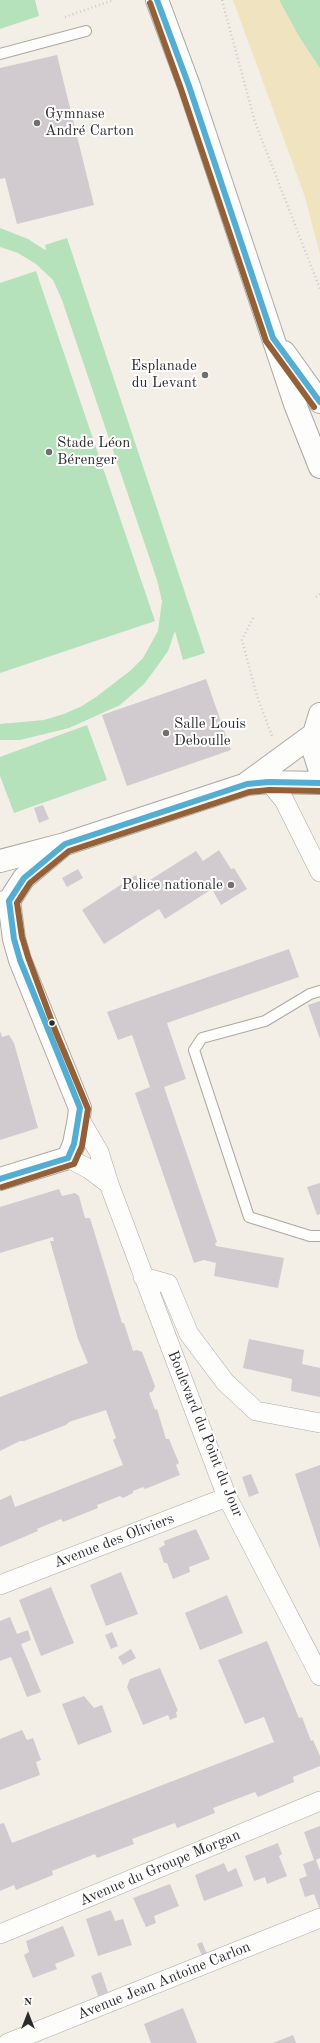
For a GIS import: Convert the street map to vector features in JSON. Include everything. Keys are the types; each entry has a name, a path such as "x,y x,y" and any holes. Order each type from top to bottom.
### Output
{"main road":[{"path":"158,0 189,86 295,404 320,467"},
{"path":"273,338 320,402"},
{"path":"320,714 314,734 314,752 320,770"},
{"path":"247,784 314,734"},
{"path":"0,861 65,844 247,784 268,782 320,783"},
{"path":"3,898 24,878 65,844"},
{"name":"Boulevard du Point du Jour","path":"3,898 20,960 80,1108 74,1144 68,1158"},
{"path":"0,1179 68,1158"}],"street":[{"path":"268,782 284,800 320,872"},
{"name":"Boulevard du Point du Jour","path":"79,1118 99,1152 108,1184 227,1497 320,1676"},
{"path":"68,1158 89,1169 108,1184"},
{"path":"143,1277 168,1284 189,1334 225,1382 256,1411 320,1423"},
{"name":"Avenue des Oliviers","path":"0,1585 227,1497"},
{"name":"Avenue du Groupe Morgan","path":"0,1934 320,1802"},
{"name":"Avenue Jean Antoine Carlon","path":"8,2043 320,1918"}],"lane":[{"path":"0,54 86,31"},
{"path":"320,991 310,994 265,1021 202,1038 194,1050 249,1217 310,1236 320,1236"}],"path":[{"path":"222,0 255,122 320,289"},
{"path":"316,597 320,594"},
{"path":"253,618 242,640 257,696 274,743"}],"green space":[{"path":"0,0 35,0 39,16 0,29"},
{"path":"279,0 320,0 320,69 298,35"},
{"name":"Stade Léon Bérenger","path":"0,228 28,239 45,250 45,245 67,238 205,653 183,660 175,631 168,651 156,668 144,684 120,705 69,728 20,740 0,740 0,724 44,720 64,714 82,706 96,697 130,671 143,658 158,631 162,601 157,580 62,300 53,280 36,264 18,253 0,247"},
{"name":"Stade Léon Bérenger","path":"36,271 155,621 0,673 0,283"},
{"path":"87,725 107,780 14,813 0,776 0,757"}],"sand":[{"path":"233,0 279,0 298,35 320,69 320,255 305,197"}],"building":[{"name":"Gymnase André Carton","path":"57,55 94,205 17,224 5,178 0,179 0,68"},
{"name":"Salle Louis Deboulle","path":"206,679 231,750 127,786 102,715"},
{"path":"43,805 49,819 39,823 34,808"},
{"path":"219,850 231,869 234,868 247,889 221,905 212,889 165,919 159,909 104,944 82,910 136,875 142,885 196,851 203,861"},
{"path":"78,869 83,878 67,887 62,878"},
{"path":"289,949 299,977 167,1023 186,1079 164,1087 217,1242 215,1243 216,1246 284,1258 278,1288 214,1276 216,1263 204,1260 194,1263 135,1093 150,1087 132,1035 118,1040 107,1012"},
{"path":"320,1001 320,1039 308,1005"},
{"path":"0,1031 2,1037 9,1035 14,1043 38,1128 0,1140"},
{"path":"320,1183 320,1214 317,1215 307,1187"},
{"path":"59,1189 62,1196 75,1193 79,1196 85,1218 90,1218 122,1323 124,1323 133,1351 137,1350 142,1352 155,1386 153,1391 149,1393 155,1410 157,1409 166,1439 169,1439 179,1463 176,1465 180,1475 145,1489 143,1487 133,1491 133,1493 123,1498 120,1496 97,1505 98,1508 63,1522 61,1519 37,1529 38,1531 0,1547 0,1500 11,1495 15,1507 123,1465 113,1440 116,1438 106,1410 69,1422 66,1425 24,1441 20,1441 0,1451 0,1397 88,1363 78,1339 50,1241 54,1241 53,1237 0,1253 0,1207"},
{"path":"249,1339 304,1350 302,1364 320,1368 320,1397 291,1391 292,1379 243,1368"},
{"path":"320,1465 320,1549 295,1474"},
{"path":"251,1474 259,1493 249,1497 242,1477"},
{"path":"196,1529 210,1559 189,1567 190,1572 173,1579 167,1563 164,1563 159,1548 165,1545 164,1541"},
{"path":"121,1572 138,1614 106,1626 90,1585"},
{"path":"51,1587 74,1643 41,1656 19,1600"},
{"path":"227,1595 243,1633 200,1650 185,1613"},
{"path":"10,1617 17,1634 28,1630 31,1640 21,1644 41,1692 27,1697 11,1657 0,1661 0,1621"},
{"path":"112,1632 118,1646 111,1649 105,1635"},
{"path":"267,1641 299,1718 302,1717 311,1741 313,1740 320,1756 320,1766 293,1777 294,1782 258,1797 255,1792 213,1808 215,1813 177,1828 175,1823 132,1839 134,1844 97,1858 95,1854 52,1871 53,1875 16,1890 14,1885 0,1891 0,1824 4,1823 12,1843 274,1742 264,1717 245,1724 218,1660"},
{"path":"131,1649 136,1658 123,1665 118,1657"},
{"path":"160,1668 178,1711 176,1712 177,1717 170,1720 168,1715 143,1725 127,1687 130,1679"},
{"path":"84,1696 94,1708 102,1705 112,1732 78,1745 62,1704"},
{"path":"22,1730 27,1740 33,1738 41,1760 36,1762 40,1775 0,1790 0,1739"},
{"path":"320,1826 320,1858 316,1860 320,1871 320,1910 314,1894 305,1897 299,1879 307,1876 303,1864 314,1860 304,1832"},
{"path":"278,1843 282,1854 279,1856 287,1876 267,1884 265,1877 254,1881 245,1856"},
{"path":"224,1863 228,1872 236,1868 243,1886 204,1901 195,1875"},
{"path":"170,1884 179,1906 154,1916 156,1923 146,1927 133,1898"},
{"path":"111,1910 115,1921 123,1919 132,1945 98,1956 86,1919"},
{"path":"63,1926 75,1956 55,1964 57,1969 33,1978 24,1955 29,1952 26,1941"},
{"path":"202,1942 207,1954 202,1956 197,1944"},
{"path":"101,1972 108,1992 98,1996 91,1976"},
{"path":"183,2008 197,2043 151,2043 144,2024"},
{"path":"293,2035 296,2043 273,2043"}],"transit line":[{"path":"157,0 189,86 273,338 320,402"},
{"path":"150,3 181,89 266,341 314,407"},
{"path":"9,901 24,878 65,844 247,784 269,782 320,783"},
{"path":"2,1187 74,1164 82,1146 88,1109 55,1030 22,937 17,903 30,883 69,851 249,792 269,790 320,791"},
{"path":"9,901 14,939 20,960 80,1108 74,1144 68,1158"},
{"path":"0,1179 68,1158"}],"place":[{"name":"Gymnase André Carton","path":"37,123"},
{"name":"Esplanade du Levant","path":"205,375"},
{"name":"Stade Léon Bérenger","path":"49,452"},
{"name":"Salle Louis Deboulle","path":"166,733"},
{"name":"Police nationale","path":"231,885"}]}
